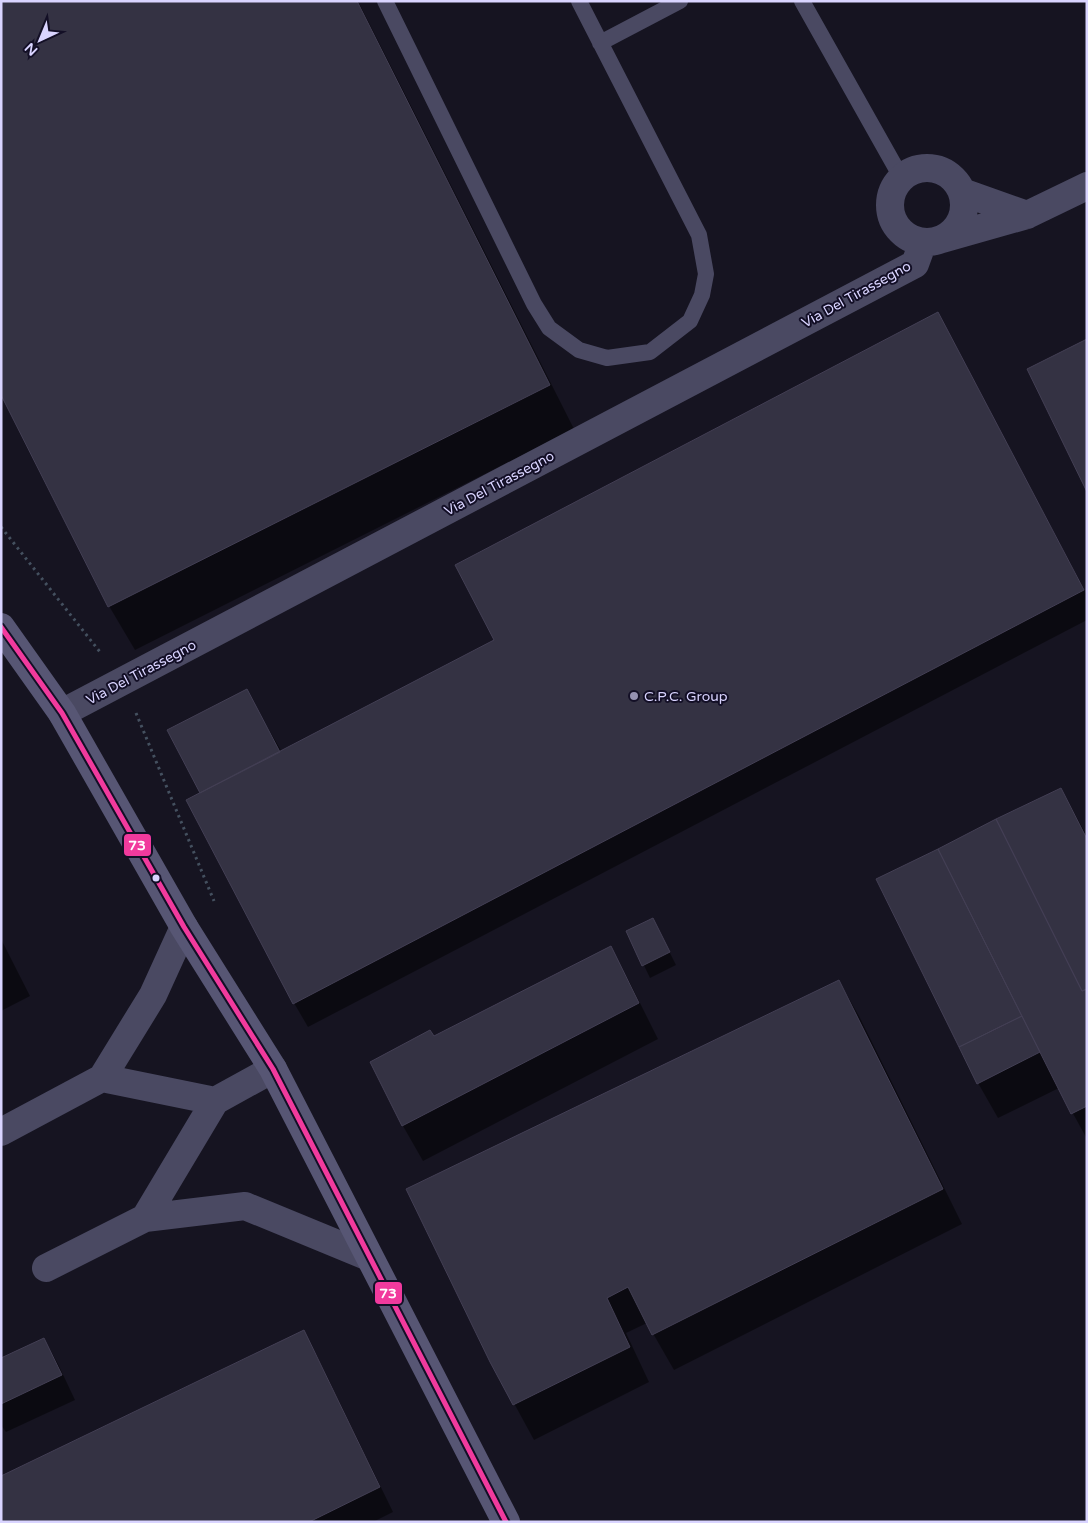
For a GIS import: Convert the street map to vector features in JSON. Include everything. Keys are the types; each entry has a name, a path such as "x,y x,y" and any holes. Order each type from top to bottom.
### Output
{"street":[{"path":"933,241 948,236 957,228 963,216 962,192 947,173 936,168 924,167 912,170 901,177 894,186 890,197 889,210 893,222 900,233 911,239 933,241 1027,216 1087,186"},
{"path":"962,192 1027,216"},
{"name":"Via Del Tirassegno","path":"62,713 915,264 933,241"},
{"path":"1,627 62,713 184,927 273,1069 506,1522"},
{"path":"1,1132 102,1078 153,995 184,927"},
{"path":"145,1218 215,1101 273,1069"},
{"path":"102,1078 215,1101"},
{"path":"46,1268 145,1218 245,1206 369,1257"}],"lane":[{"path":"385,1 530,295 549,328 579,350 607,358 650,352 690,321 702,295 706,274 699,235 579,1"},
{"path":"600,43 680,1"},
{"path":"802,1 901,177"}],"path":[{"path":"1,528 124,682"}],"building":[{"path":"1,1 357,1 550,385 108,607 1,395"},
{"name":"C.P.C. Group","path":"938,312 1084,590 293,1004 186,800 494,640 455,565"},
{"path":"1087,339 1087,492 1027,369"},
{"path":"247,689 280,752 200,793 167,730"},
{"path":"1061,788 1087,839 1087,989 1082,991 996,819"},
{"path":"996,819 1082,991 1087,989 1087,1106 1071,1114 938,849"},
{"path":"938,849 1022,1016 959,1047 876,879"},
{"path":"653,918 670,952 642,966 626,931"},
{"path":"611,946 639,1003 402,1126 370,1062 430,1030 434,1036"},
{"path":"839,980 943,1189 652,1335 628,1287 607,1298 630,1347 513,1405 490,1362 406,1189"},
{"path":"1022,1016 1040,1052 977,1084 959,1047"},
{"path":"304,1330 380,1487 309,1522 1,1522 1,1476"},
{"path":"44,1338 62,1375 1,1404 1,1358"}],"transit line":[{"name":"73","path":"1,627 62,713 184,927 273,1069 506,1522"}],"place":[{"name":"C.P.C. Group","path":"634,696"}]}
